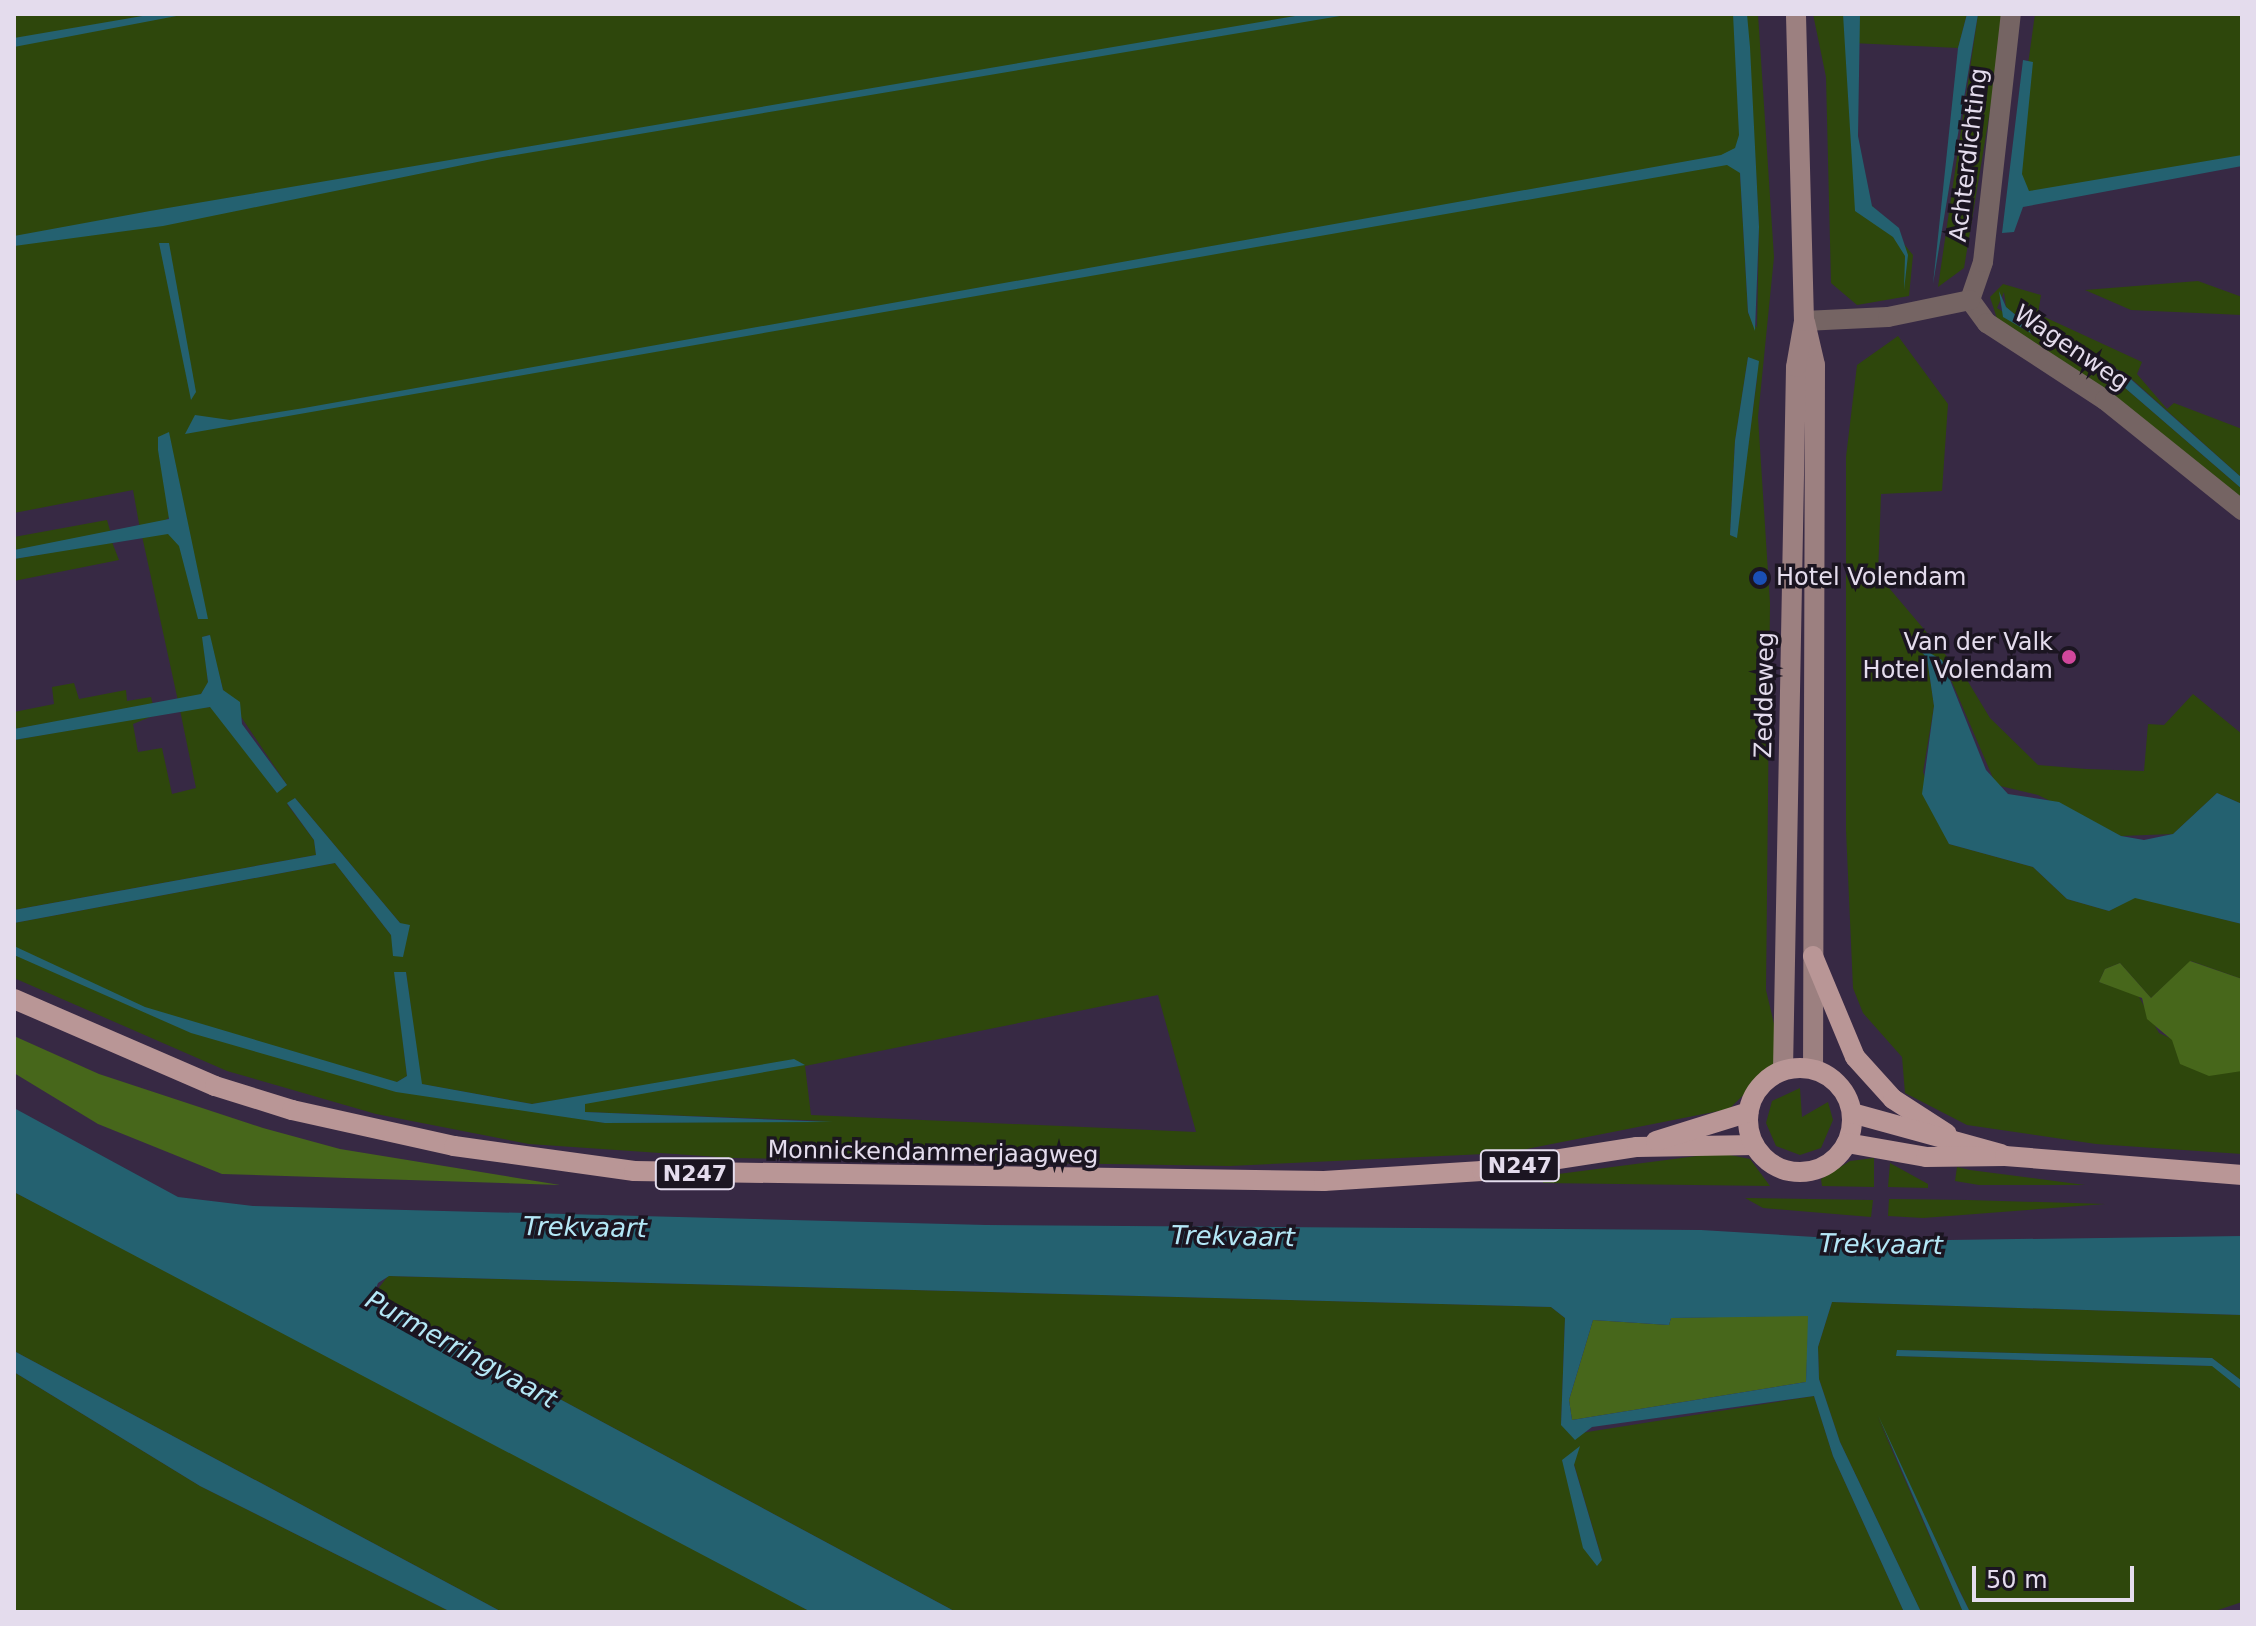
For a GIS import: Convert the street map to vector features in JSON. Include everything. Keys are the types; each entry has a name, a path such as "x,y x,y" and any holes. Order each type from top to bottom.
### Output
{"main road":[{"name":"Zeddeweg","path":"1788,14 1795,41"},
{"name":"Zeddeweg","path":"1783,1070 1796,367 1804,321 1796,14"},
{"name":"Zeddeweg","path":"1804,321 1815,365 1813,1069"},
{"path":"1813,956 1855,1057 1893,1099 1947,1134"},
{"name":"Monnickendammerjaagweg","path":"14,999 215,1086 292,1110 454,1146 634,1171 1324,1181 1482,1171 1637,1147 1754,1145"},
{"path":"1813,1069 1843,1092 1852,1113 1847,1143 1827,1164 1804,1172 1770,1163 1754,1145 1749,1112 1755,1092 1783,1070 1813,1069"},
{"name":"Monnickendammerjaagweg","path":"1637,1147 1749,1112"},
{"path":"1852,1113 1947,1134 2005,1156"},
{"path":"1847,1143 1926,1157 2005,1156 2242,1175"}],"street":[{"name":"Achterdichting","path":"1970,300 1983,262 2011,14"},
{"path":"1804,321 1888,317 1970,300"},
{"name":"Wagenweg","path":"1970,300 1987,323 2105,400 2242,510"}],"green space":[{"path":"14,14 1758,14 1774,257 1758,417 1770,603 1766,990 1779,1045 1773,1066 1729,1109 1506,1153 1230,1166 733,1158 529,1144 376,1114 227,1071 14,978 14,923 335,863 391,935 400,923 295,798 287,804 314,840 316,855 14,910 14,740 155,715 133,724 138,752 162,748 172,794 196,788 180,710 211,707 277,792 287,785 223,690 209,635 203,637 208,683 201,694 178,701 142,536 183,529 167,452 171,516 160,524 140,529 133,490 14,513","holes":["1755,155 1759,227 1757,328 1748,313 1740,173","1748,357 1757,379 1736,537 1730,535 1735,441","395,972 406,972 421,1084 532,1104 603,1093 584,1104 585,1112 828,1121 605,1123 397,1082 407,1076","1158,995 1196,1132 811,1115 805,1066"]},
{"path":"1813,14 1967,14 1958,48 1852,43 1854,135 1869,202 1913,255 1909,296 1857,305 1831,283 1826,77"},
{"path":"1978,14 2006,14 1964,268 1938,287"},
{"path":"2035,14 2242,14 2242,156 2009,201"},
{"path":"2198,281 2242,297 2242,315 2131,310 2085,290"},
{"path":"2003,284 2041,295 2038,314 2142,362 2137,374 2167,409 2174,403 2242,429 2242,478 2125,373 2035,331 2006,307 2004,292 1997,308 2124,387 2242,489 2242,502 1999,325 1990,297"},
{"path":"1898,336 1948,404 1942,491 1881,494 1878,575 1967,680 1990,718 2038,765 2086,769 2144,771 2148,724 2164,725 2193,694 2242,734 2242,804 2217,793 2173,834 2121,836 2038,795 1996,785 1949,675 1927,658 1934,706 1923,772 1949,844 2033,867 2067,899 2109,911 2135,897 2242,924 2242,979 2191,961 2151,998 2120,963 2105,969 2099,982 2138,995 2159,1033 2242,1071 2242,1154 2096,1144 1967,1125 1905,1093 1902,1057 1863,1013 1853,988 1846,830 1846,457 1857,365"},
{"path":"107,520 111,534 14,550 14,537"},
{"path":"112,542 119,560 14,581 14,559"},
{"path":"74,683 79,699 126,690 127,701 151,697 153,705 14,729 14,712 54,704 52,687"},
{"path":"2190,961 2242,979 2242,1071 2209,1076 2180,1064 2172,1040 2147,1019 2142,998 2099,982 2105,969 2120,963 2151,998"},
{"path":"14,1036 99,1074 263,1128 340,1149 560,1185 222,1174 98,1124 14,1073"},
{"path":"1800,1088 1802,1117 1828,1102 1833,1120 1821,1148 1800,1155 1776,1146 1766,1123 1772,1101"},
{"path":"1720,1153 1750,1159 1770,1186 1543,1183 1543,1176"},
{"path":"1874,1158 1874,1187 1822,1186 1821,1179 1850,1161"},
{"path":"1890,1163 1928,1184 1928,1188 1888,1187"},
{"path":"1957,1167 2085,1185 1979,1185 1955,1181"},
{"path":"14,1192 570,1479 811,1612 502,1612 14,1351"},
{"path":"1745,1198 1873,1200 1871,1217 1763,1208"},
{"path":"1889,1199 2105,1204 1923,1218 1888,1216"},
{"path":"388,1276 1551,1307 1565,1318 1561,1425 1581,1433 1814,1396 1833,1456 1904,1612 956,1612 392,1309 374,1294","holes":["1562,1460 1574,1464 1602,1559"]},
{"path":"1832,1302 2242,1315 2242,1381 2212,1358 1897,1350 1897,1356 2213,1366 2242,1390 2242,1602 2212,1612 1970,1612 1877,1416 1963,1612 1921,1612 1840,1442 1819,1379 1818,1347"},
{"path":"1809,1315 1806,1382 1572,1420 1569,1400 1593,1320 1669,1325 1671,1318"},
{"path":"14,1372 200,1486 451,1612 14,1612"}],"water":[{"path":"154,14 187,14 14,47 14,38"},
{"path":"1307,14 1352,14 497,158 163,226 14,246 14,236 150,211"},
{"path":"1733,14 1747,14 1750,47 1759,227 1755,331 1748,312 1740,173 1727,165 185,434 195,415 230,420 304,408 1721,155 1735,148 1739,135"},
{"path":"1843,14 1860,14 1858,136 1872,206 1899,228 1908,255 1904,290 1905,256 1893,237 1855,211"},
{"path":"1967,14 1978,14 1933,284 1958,48"},
{"path":"2023,60 2033,62 2022,174 2029,191 2242,155 2242,166 2023,207 2014,232 2002,233"},
{"path":"159,243 169,243 196,392 191,400"},
{"path":"1999,291 2006,307 2035,331 2125,374 2242,478 2242,489 2124,387 2003,317"},
{"path":"1748,357 1759,361 1737,538 1730,535 1735,441"},
{"path":"169,432 208,619 198,619 179,546 168,534 14,559 14,550 169,519 158,437"},
{"path":"210,635 223,690 240,702 242,724 287,785 277,793 210,707 14,740 14,729 201,694 208,682 202,637"},
{"path":"1914,644 1942,660 1986,770 2008,794 2059,802 2121,836 2144,840 2173,834 2217,793 2242,804 2242,924 2135,898 2109,911 2067,899 2033,867 1949,844 1922,794 1934,706 1927,658"},
{"path":"295,798 400,923 410,925 403,957 393,956 391,935 335,863 14,923 14,910 316,855 314,840 287,803"},
{"path":"14,946 145,1007 397,1082 407,1076 394,972 406,972 422,1084 532,1104 794,1059 805,1065 585,1104 585,1112 833,1122 605,1123 396,1092 191,1033 14,955"},
{"path":"14,1108 178,1197 253,1206 986,1225 1701,1230 1880,1241 2242,1236 2242,1315 1832,1302 1818,1347 1819,1379 1840,1442 1921,1612 1904,1612 1833,1456 1814,1396 1592,1427 1575,1440 1561,1425 1565,1318 1551,1307 389,1276 378,1283 374,1294 392,1309 956,1612 811,1612 14,1192","holes":["1808,1316 1806,1382 1572,1420 1569,1400 1593,1320 1669,1325 1671,1318"]},
{"path":"1897,1350 2212,1358 2242,1381 2242,1390 2212,1366 1896,1356"},
{"path":"14,1351 502,1612 451,1612 200,1486 14,1372"},
{"path":"1878,1415 1960,1592 1970,1612 1963,1612"},
{"path":"1580,1446 1574,1465 1602,1560 1597,1566 1583,1548 1562,1460"}],"place":[{"name":"Hotel Volendam","path":"1760,578"},
{"name":"Van der Valk Hotel Volendam","path":"2069,657"}],"water label":[{"name":"Trekvaart","path":"585,1228"},
{"name":"Trekvaart","path":"1233,1237"},
{"name":"Trekvaart","path":"1881,1245"},
{"name":"Purmerringvaart","path":"461,1350"}]}
